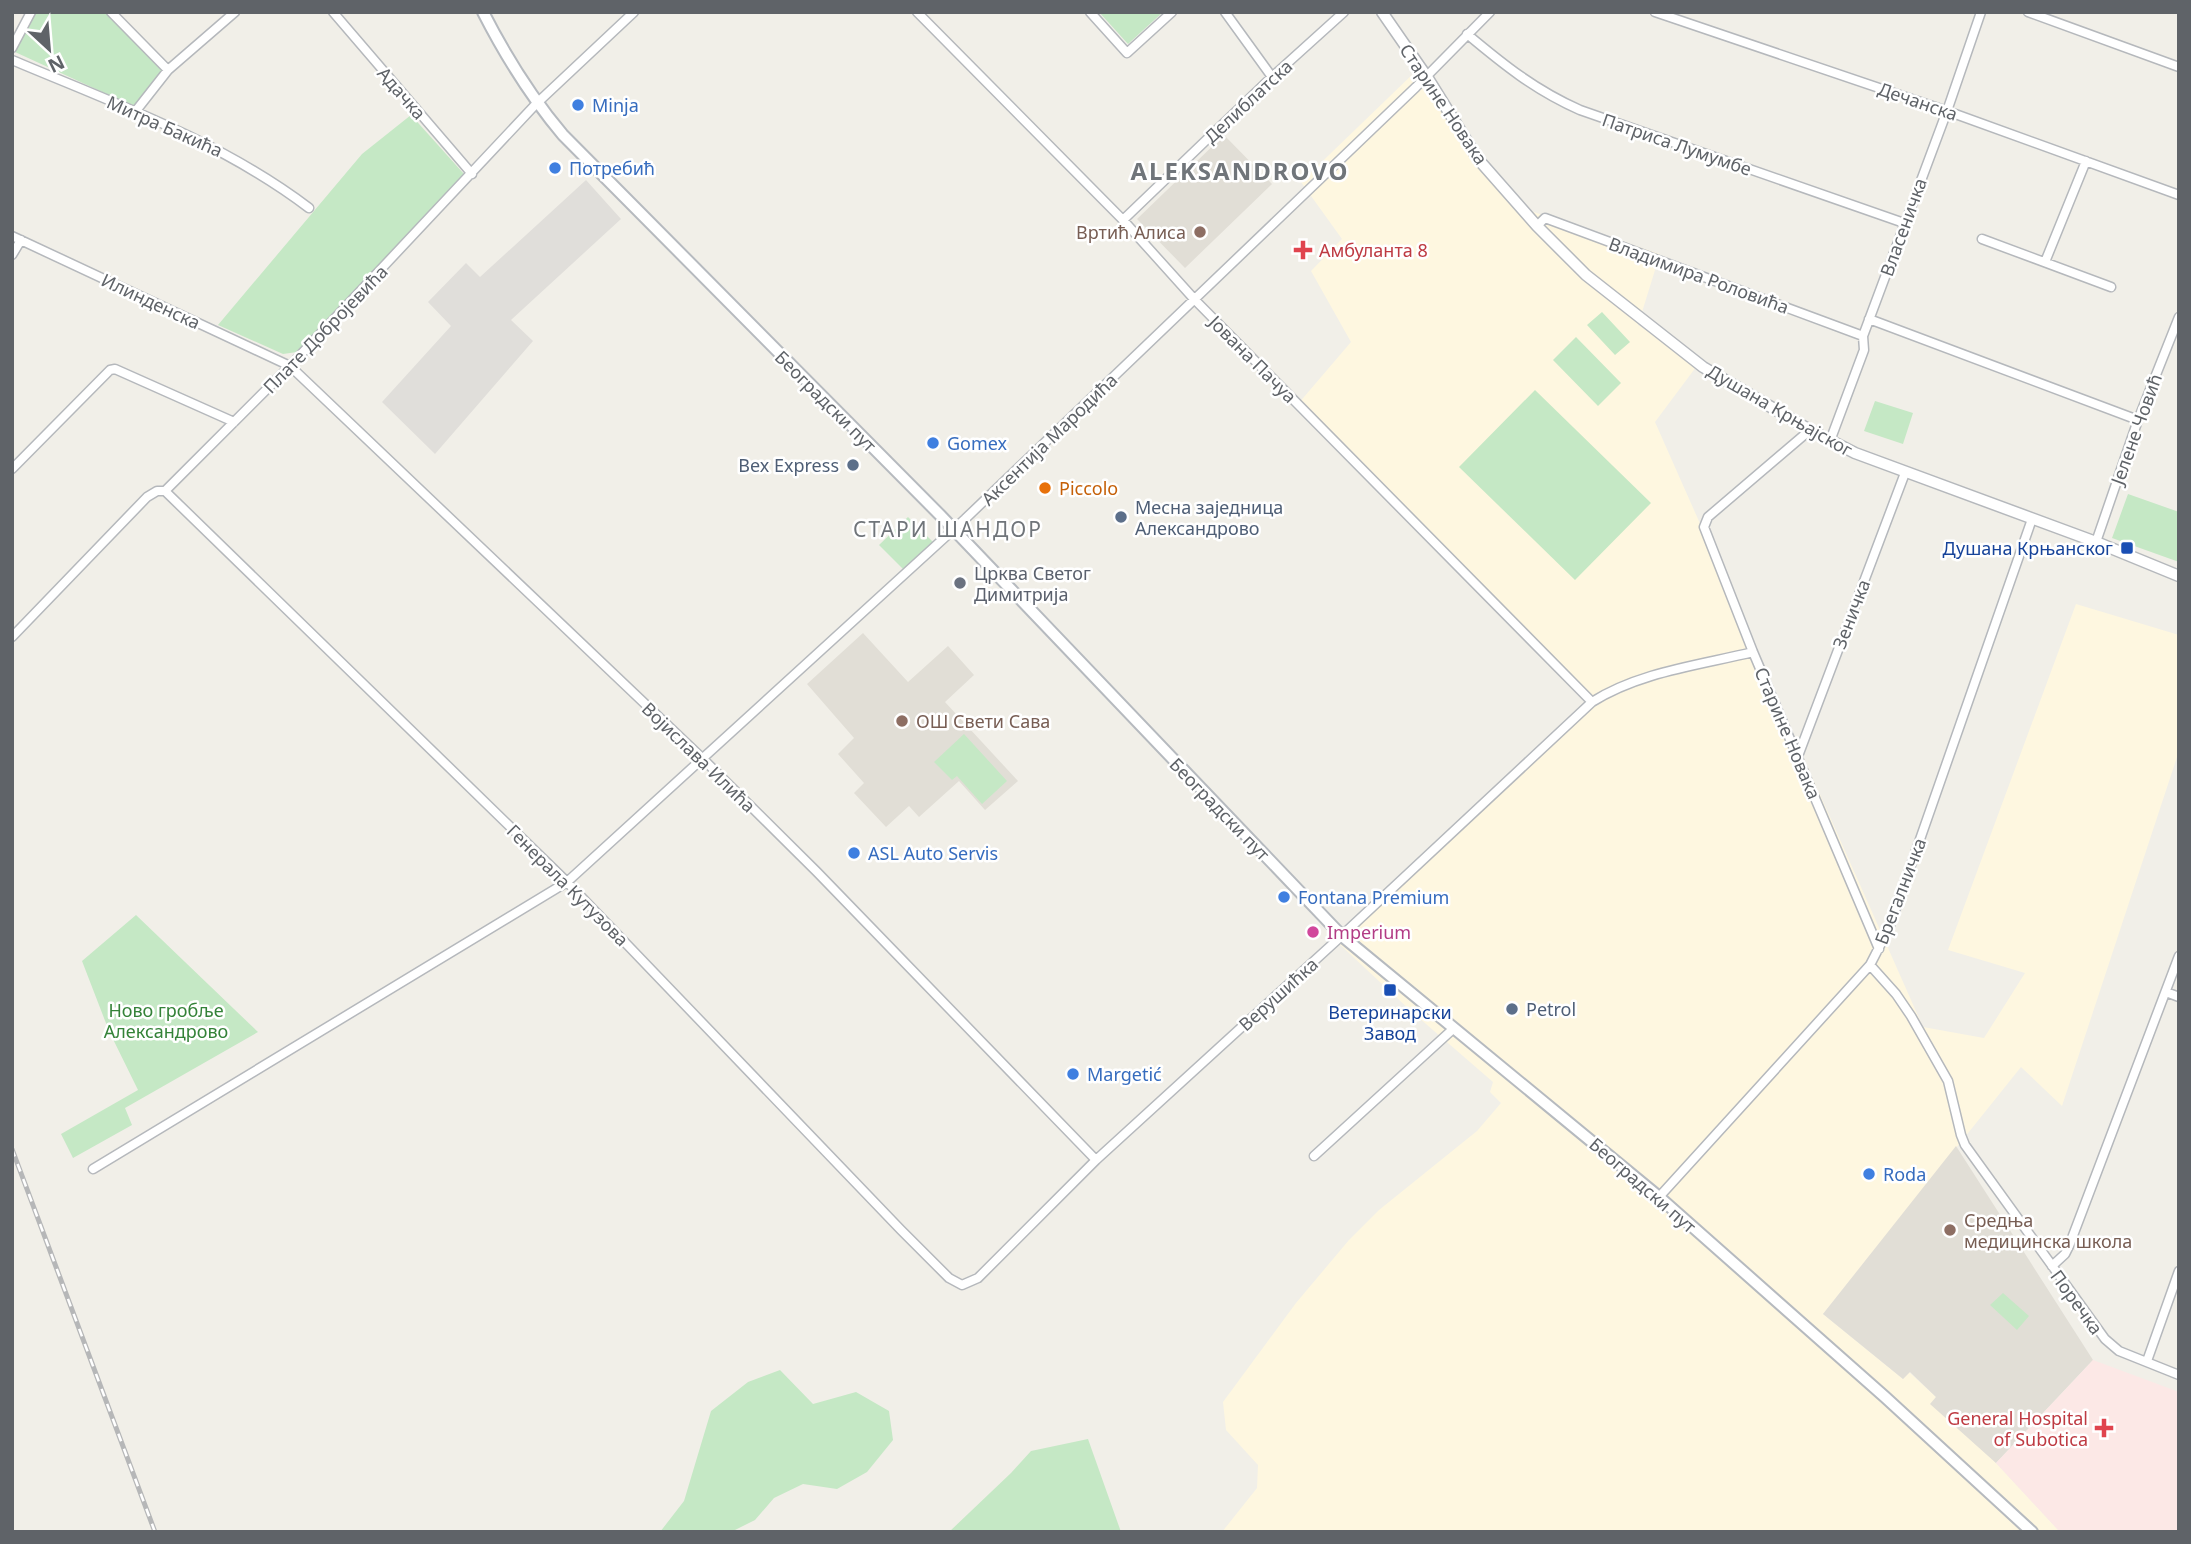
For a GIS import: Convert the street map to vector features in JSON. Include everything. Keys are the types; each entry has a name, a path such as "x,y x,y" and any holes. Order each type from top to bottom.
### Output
{"main road":[{"name":"Београдски пут","path":"483,12 536,104 570,142 954,529 1342,936 1659,1197 2032,1532"}],"street":[{"path":"12,48 31,12"},
{"path":"111,12 168,70"},
{"path":"135,112 168,70 235,12"},
{"name":"Адачка","path":"333,12 472,174"},
{"name":"Плате Добројевића","path":"12,637 147,497 157,491 166,491 290,366 536,104 634,12"},
{"name":"Јована Пачуа","path":"917,12 1123,220 1195,300 1592,702"},
{"path":"1090,12 1127,53 1172,12"},
{"path":"1225,12 1272,77"},
{"name":"Делиблатска","path":"1123,220 1344,12"},
{"name":"Старине Новака","path":"1382,12 1427,76 1478,159 1536,226"},
{"name":"Аксентија Мародића","path":"93,1169 567,882 954,529 1195,300 1490,12"},
{"name":"Дечанска","path":"1655,12 1947,111 2179,195"},
{"name":"Власеничка","path":"1830,441 1864,350 1863,336 1981,12"},
{"path":"2028,12 2179,67"},
{"name":"Патриса Лумумбе","path":"1467,34 1526,82 1580,110 1904,223"},
{"name":"Митра Бакића","path":"12,60 231,156 282,187 309,208"},
{"path":"2045,262 2086,161"},
{"name":"Владимира Роловића","path":"1536,226 1545,218 1863,336"},
{"name":"Душана Крњајског","path":"1536,226 1586,275 1703,367 1830,441 1905,473 2096,542 2179,576"},
{"path":"12,255 17,238"},
{"name":"Илинденска","path":"17,238 290,366"},
{"path":"1982,239 2111,286"},
{"name":"Јелене Човић","path":"2096,542 2138,420 2179,317"},
{"path":"1869,319 2138,420"},
{"name":"Војислава Илића","path":"290,366 703,759 817,872 1096,1160"},
{"path":"13,467 110,370 115,369 234,422"},
{"name":"Старине Новака","path":"1810,430 1708,517 1704,529 1879,949"},
{"name":"Зеничка","path":"1798,756 1905,473"},
{"name":"Генерала Кутузова","path":"166,491 567,882 911,1240 949,1278 962,1285"},
{"name":"Брегалничка","path":"1659,1197 1870,965 1879,949 1889,928 2032,519"},
{"name":"Верушићка","path":"962,1285 978,1278 1096,1160 1342,936 1592,702 1610,690 1633,681 1753,652"},
{"path":"2052,1266 2065,1254 2069,1246 2179,956"},
{"name":"Поречка","path":"1870,965 1896,994 1948,1081 1965,1145 2105,1339 2119,1352 2179,1374"},
{"path":"2166,992 2179,997"},
{"path":"1314,1156 1453,1029"},
{"path":"2147,1361 2179,1271"}],"shaded area":[{"path":"1417,70 1516,206 1660,254 1638,325 1699,363 1655,422 1923,1027 1984,1038 2025,973 1948,950 2076,604 2179,635 2179,751 2062,1106 2021,1067 1823,1314 1903,1379 1909,1372 1936,1397 1931,1404 1996,1463 2060,1532 1222,1532 1257,1488 1258,1465 1226,1430 1223,1402 1296,1303 1349,1240 1379,1210 1477,1131 1501,1103 1490,1092 1493,1082 1336,941 1592,702 1298,404 1351,342 1311,271 1342,239 1301,182"},
{"path":"1224,135 1272,184 1185,268 1137,219"},
{"path":"586,180 621,219 511,320 533,341 435,454 382,402 451,326 428,302 466,263 480,277"},
{"name":"ОШ Свети Сава","path":"863,633 908,682 948,646 974,675 945,702 1018,781 985,810 959,781 919,817 909,806 886,827 854,793 864,783 838,754 854,738 807,684"},
{"name":"Средња медицинска школа","path":"1956,1146 2093,1360 1996,1463 1930,1404 1936,1397 1910,1372 1903,1379 1823,1314"},
{"name":"General Hospital of Subotica","path":"2093,1360 2179,1392 2179,1532 2060,1532 1996,1463"}],"green space":[{"path":"36,12 105,12 162,70 135,107 15,52"},
{"path":"1099,12 1163,12 1128,44"},
{"path":"411,115 464,174 297,352 283,354 218,325 362,154"},
{"path":"1602,312 1630,342 1615,355 1587,325"},
{"path":"1576,337 1621,383 1598,406 1553,360"},
{"path":"1535,390 1651,503 1575,580 1459,467"},
{"path":"1875,401 1913,413 1903,444 1864,431"},
{"path":"2128,494 2179,512 2179,562 2112,538"},
{"path":"908,517 934,543 905,571 879,545"},
{"path":"964,734 1007,781 982,804 957,776 952,780 934,762"},
{"name":"Ново гробље Александрово","path":"136,915 258,1032 125,1108 132,1125 73,1158 61,1134 138,1090 109,1031 82,961"},
{"path":"2003,1293 2029,1316 2017,1330 1990,1305"},
{"path":"780,1370 813,1404 856,1392 889,1411 893,1440 867,1472 837,1489 803,1484 774,1498 755,1520 731,1532 660,1532 684,1501 711,1411 748,1382"},
{"path":"1088,1439 1121,1532 949,1532 1031,1451"}],"railway":[{"path":"12,1149 155,1532"}],"place":[{"name":"Minja","path":"578,105"},
{"name":"Потребић","path":"555,168"},
{"name":"Вртић Алиса","path":"1200,232"},
{"name":"Амбуланта 8","path":"1303,250"},
{"name":"Gomex","path":"933,443"},
{"name":"Bex Express","path":"853,465"},
{"name":"Piccolo","path":"1045,488"},
{"name":"Месна заједница Александрово","path":"1121,517"},
{"name":"Душана Крњанског","path":"2127,548"},
{"name":"Црква Светог Димитрија","path":"960,583"},
{"name":"ОШ Свети Сава","path":"902,721"},
{"name":"ASL Auto Servis","path":"854,853"},
{"name":"Fontana Premium","path":"1284,897"},
{"name":"Imperium","path":"1313,932"},
{"name":"Ветеринарски Завод","path":"1390,990"},
{"name":"Petrol","path":"1512,1009"},
{"name":"Margetić","path":"1073,1074"},
{"name":"Roda","path":"1869,1174"},
{"name":"Средња медицинска школа","path":"1950,1230"},
{"name":"General Hospital of Subotica","path":"2104,1428"}],"district":[{"name":"ALEKSANDROVO","path":"1240,170"},
{"name":"СТАРИ ШАНДОР","path":"948,529"}]}
